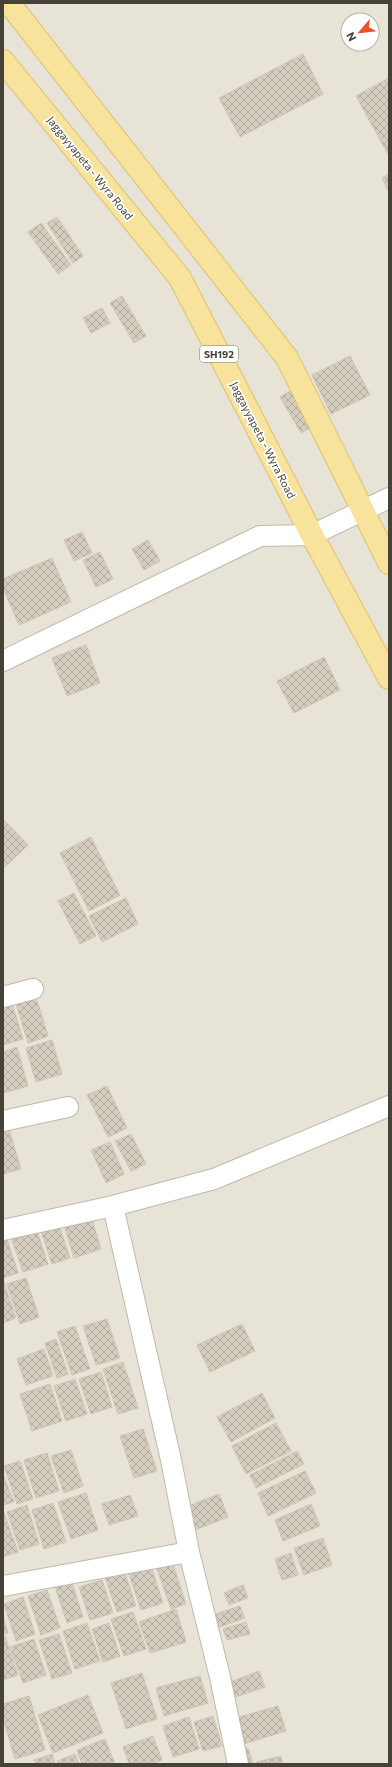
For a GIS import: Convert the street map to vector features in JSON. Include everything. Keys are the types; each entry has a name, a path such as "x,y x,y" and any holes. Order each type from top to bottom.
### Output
{"main road":[{"path":"9,3 287,358 389,563"},
{"name":"Jaggayyapeta - Wyra Road","path":"3,61 180,278 312,535 389,678"}],"street":[{"path":"3,661 260,536 312,535 389,498"},
{"path":"3,997 33,989"},
{"path":"3,1230 114,1206 214,1179 389,1106"},
{"path":"3,1121 68,1107"},
{"path":"114,1206 172,1460 189,1552 220,1677 238,1764"},
{"path":"3,1586 189,1552"}],"shaded area":[{"path":"3,3 389,3 389,1764 3,1764"}],"building":[{"path":"303,54 323,94 240,137 219,98"},
{"path":"389,78 389,156 356,96"},
{"path":"389,174 389,192 382,178"},
{"path":"57,217 83,256 73,263 47,223"},
{"path":"41,223 71,265 58,274 28,232"},
{"path":"122,296 146,336 134,343 110,303"},
{"path":"102,308 110,323 91,333 83,318"},
{"path":"350,356 370,395 331,414 312,375"},
{"path":"306,382 327,418 301,433 280,397"},
{"path":"82,532 92,553 74,561 64,540"},
{"path":"148,540 160,561 144,570 132,549"},
{"path":"100,552 113,579 96,587 83,560"},
{"path":"52,558 71,602 19,625 3,588 3,579"},
{"path":"86,645 100,683 67,696 52,658"},
{"path":"324,657 340,690 294,713 277,681"},
{"path":"3,819 28,845 5,867 3,865"},
{"path":"91,837 120,895 89,911 60,853"},
{"path":"74,893 96,936 80,944 58,901"},
{"path":"126,898 138,924 102,942 89,916"},
{"path":"35,994 48,1036 28,1043 15,1000"},
{"path":"11,1000 23,1039 3,1045 3,1002"},
{"path":"52,1040 62,1074 36,1082 26,1048"},
{"path":"17,1047 28,1086 3,1093 3,1052"},
{"path":"107,1086 127,1128 108,1137 87,1095"},
{"path":"8,1126 21,1169 3,1174 3,1128"},
{"path":"131,1134 146,1164 131,1171 115,1141"},
{"path":"110,1142 124,1174 106,1183 91,1150"},
{"path":"91,1216 101,1249 74,1258 64,1225"},
{"path":"58,1222 70,1258 52,1264 40,1228"},
{"path":"36,1228 48,1264 23,1272 11,1237"},
{"path":"5,1233 18,1273 3,1278 3,1234"},
{"path":"26,1278 39,1317 20,1324 7,1284"},
{"path":"3,1279 16,1318 3,1323"},
{"path":"107,1319 120,1358 96,1365 83,1326"},
{"path":"242,1324 255,1351 210,1372 197,1345"},
{"path":"75,1326 90,1369 72,1375 57,1332"},
{"path":"56,1339 68,1374 57,1378 45,1343"},
{"path":"44,1349 53,1376 26,1385 17,1359"},
{"path":"123,1362 138,1408 118,1414 103,1369"},
{"path":"101,1372 112,1407 91,1414 79,1379"},
{"path":"75,1379 87,1414 66,1421 54,1386"},
{"path":"50,1384 62,1421 32,1431 20,1394"},
{"path":"262,1393 275,1418 231,1442 217,1417"},
{"path":"276,1423 291,1451 246,1474 232,1446"},
{"path":"143,1429 157,1471 134,1478 120,1436"},
{"path":"71,1450 83,1486 64,1493 51,1456"},
{"path":"297,1451 304,1464 256,1488 250,1475"},
{"path":"47,1453 59,1491 36,1498 24,1460"},
{"path":"20,1461 33,1499 17,1504 4,1466"},
{"path":"305,1471 316,1493 268,1516 258,1493"},
{"path":"3,1474 14,1502 3,1505"},
{"path":"86,1493 98,1530 71,1539 58,1502"},
{"path":"219,1494 228,1517 195,1530 186,1507"},
{"path":"130,1495 138,1516 109,1525 102,1504"},
{"path":"53,1503 66,1542 44,1549 32,1510"},
{"path":"311,1504 320,1526 283,1541 275,1520"},
{"path":"27,1505 39,1544 20,1550 7,1512"},
{"path":"3,1510 18,1552 3,1557"},
{"path":"323,1538 332,1565 304,1575 294,1548"},
{"path":"291,1553 298,1575 282,1580 275,1559"},
{"path":"172,1561 186,1604 171,1609 156,1566"},
{"path":"151,1566 163,1603 141,1610 129,1574"},
{"path":"123,1567 136,1606 117,1612 104,1574"},
{"path":"70,1577 83,1617 67,1623 54,1583"},
{"path":"102,1580 113,1613 90,1620 79,1587"},
{"path":"243,1585 248,1598 229,1605 224,1593"},
{"path":"47,1590 60,1628 41,1635 28,1596"},
{"path":"23,1597 35,1634 16,1641 4,1604"},
{"path":"240,1606 245,1618 214,1629 209,1616"},
{"path":"176,1609 186,1642 150,1653 139,1622"},
{"path":"133,1612 146,1649 124,1656 111,1619"},
{"path":"3,1616 8,1633 3,1634"},
{"path":"246,1622 250,1634 227,1640 223,1629"},
{"path":"87,1623 100,1661 75,1669 63,1631"},
{"path":"109,1623 120,1656 103,1662 92,1629"},
{"path":"59,1634 72,1673 52,1679 39,1640"},
{"path":"5,1636 18,1675 3,1680 3,1637"},
{"path":"34,1639 46,1675 23,1683 10,1647"},
{"path":"259,1671 265,1687 236,1697 230,1682"},
{"path":"142,1673 157,1719 126,1729 111,1683"},
{"path":"200,1676 208,1703 164,1716 156,1688"},
{"path":"88,1695 103,1733 53,1753 38,1715"},
{"path":"29,1696 45,1750 15,1759 3,1719 3,1704"},
{"path":"278,1706 286,1731 243,1744 235,1718"},
{"path":"213,1716 222,1746 203,1751 194,1722"},
{"path":"189,1717 199,1749 173,1757 163,1726"},
{"path":"153,1736 162,1760 151,1764 129,1764 123,1747"},
{"path":"105,1739 115,1764 82,1764 77,1750"},
{"path":"248,1748 253,1764 243,1764 239,1751"},
{"path":"52,1754 55,1764 36,1764 34,1760"},
{"path":"75,1754 79,1764 58,1764 57,1761"},
{"path":"281,1756 283,1764 256,1764 256,1762"}]}
